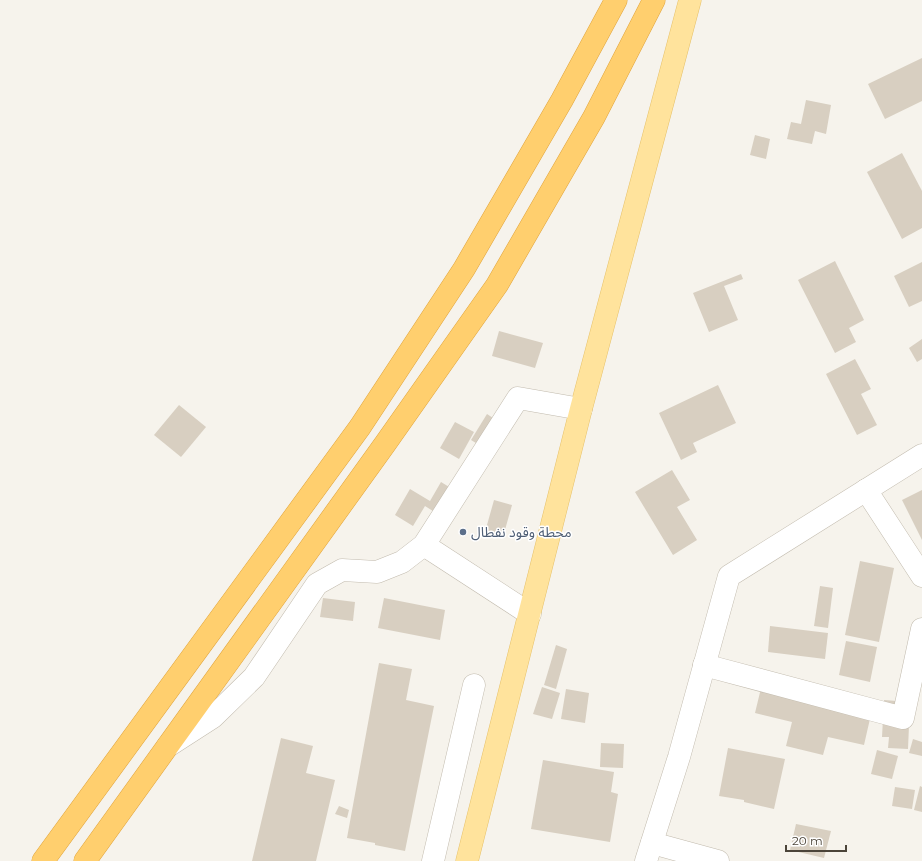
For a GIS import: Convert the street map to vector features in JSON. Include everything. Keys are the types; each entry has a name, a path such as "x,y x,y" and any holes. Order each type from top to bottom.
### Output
{"highway":[{"path":"43,861 360,427 464,269 562,100 616,0"},
{"path":"85,861 380,451 497,285 594,117 654,0"}],"main road":[{"path":"467,861 581,409 690,0"}],"street":[{"path":"168,746 212,718 254,677 317,584 342,570 377,572 402,562 424,545 518,398 581,409"},
{"path":"718,861 649,852 679,757 729,576 922,455"},
{"path":"866,490 922,576"},
{"path":"424,545 530,614"},
{"path":"704,665 904,718 922,629"},
{"path":"434,861 474,685"}],"building":[{"path":"922,58 922,101 885,119 868,84"},
{"path":"806,100 831,105 826,134 815,131 812,144 787,139 791,122 801,124"},
{"path":"755,135 770,139 766,159 750,155"},
{"path":"902,153 922,191 922,228 902,239 867,172"},
{"path":"835,261 864,320 849,328 856,342 835,353 798,280"},
{"path":"922,262 922,301 909,307 894,276"},
{"path":"741,274 743,279 724,286 738,320 709,332 693,293"},
{"path":"499,331 543,343 535,368 492,356"},
{"path":"922,339 922,359 917,362 909,348"},
{"path":"855,359 871,389 861,394 877,425 857,435 826,374"},
{"path":"718,385 736,423 693,443 697,452 681,460 659,413"},
{"path":"179,405 206,427 181,457 154,435"},
{"path":"487,414 505,426 489,451 471,440"},
{"path":"455,422 474,432 459,459 440,448"},
{"path":"672,470 690,500 677,507 697,540 673,555 635,492"},
{"path":"441,482 459,493 444,518 425,506 413,526 395,515 410,489 430,501"},
{"path":"922,490 922,540 902,500"},
{"path":"494,500 512,505 503,537 485,532"},
{"path":"860,561 894,568 879,642 845,635"},
{"path":"820,586 833,588 828,628 814,626"},
{"path":"323,598 355,602 353,621 320,617"},
{"path":"384,598 445,610 440,640 378,628"},
{"path":"770,626 828,633 825,659 768,652"},
{"path":"846,641 877,647 870,682 839,675"},
{"path":"556,645 567,649 556,689 544,685"},
{"path":"379,663 412,669 406,700 434,706 405,851 375,845 375,843 347,838"},
{"path":"762,684 872,710 864,745 828,737 823,755 786,746 792,722 755,713"},
{"path":"542,687 560,693 552,719 533,714"},
{"path":"566,689 589,693 585,723 561,719"},
{"path":"884,700 910,702 908,749 888,748 889,737 882,737"},
{"path":"281,738 313,746 306,773 335,780 316,861 252,861"},
{"path":"913,739 922,742 922,756 909,753"},
{"path":"601,743 624,744 623,768 600,767"},
{"path":"728,748 785,759 774,809 744,802 744,800 719,796"},
{"path":"877,750 898,756 892,779 871,774"},
{"path":"543,760 614,772 611,792 618,794 610,842 531,829"},
{"path":"920,786 922,787 922,812 914,810"},
{"path":"895,787 915,790 912,809 892,806"},
{"path":"339,806 349,810 347,818 335,814"},
{"path":"796,824 831,831 824,858 790,850"}],"place":[{"name":"محطة وقود نفطال","path":"463,532"}]}
